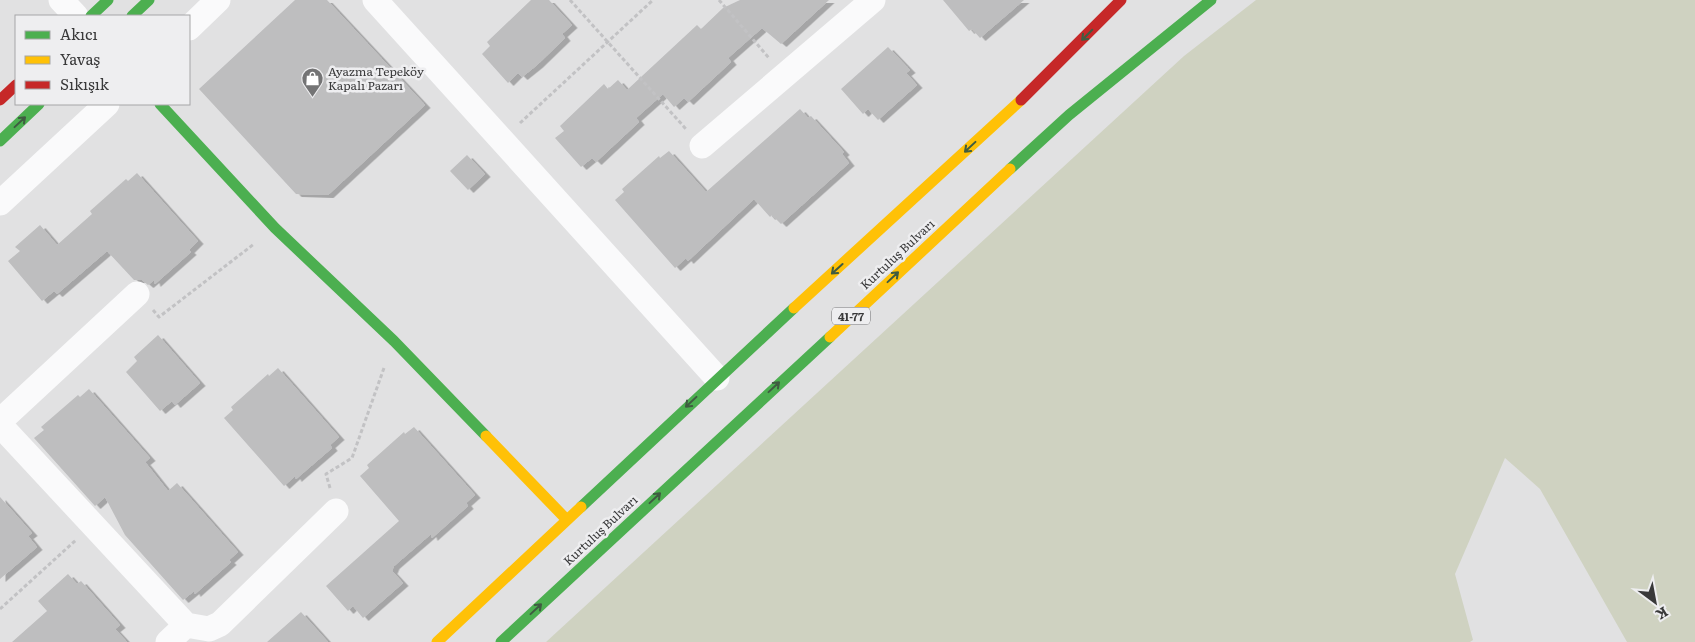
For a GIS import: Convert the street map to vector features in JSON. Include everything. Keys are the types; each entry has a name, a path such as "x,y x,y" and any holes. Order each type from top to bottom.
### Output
{"main road":[{"path":"92,15 108,0"},
{"path":"133,15 149,0"},
{"path":"437,642 717,378 1026,95 1121,0"},
{"name":"Kurtuluş Bulvarı","path":"500,642 1069,115 1211,0"},
{"path":"0,100 15,86"},
{"path":"0,141 38,105"},
{"path":"161,105 275,228 394,341 567,520"}],"street":[{"path":"61,0 75,15"},
{"path":"190,27 218,0"},
{"path":"375,0 717,378"},
{"path":"702,146 873,0"},
{"path":"0,203 106,105"},
{"path":"0,421 137,294"},
{"path":"0,425 186,625 209,629 220,624 336,511"},
{"path":"168,642 186,625"}],"path":[{"path":"570,0 702,146"},
{"path":"501,140 654,0"},
{"path":"718,0 785,75"},
{"path":"137,294 159,317 275,228"},
{"path":"336,511 326,474 352,458 394,341"},
{"path":"0,609 93,525"}],"green space":[{"path":"1256,0 1695,0 1695,642 1627,642 1540,489 1505,458 1455,574 1473,640 1470,642 546,642 1184,56"}],"building":[{"name":"Ayazma Tepeköy Kapalı Pazarı","path":"295,0 327,0 425,105 328,195 296,194 199,89"},
{"path":"531,0 549,0 572,25 562,34 565,38 537,65 522,77 518,73 508,83 482,54 490,46 487,42"},
{"path":"740,0 829,0 781,44 762,28 728,58 731,62 688,102 684,98 674,107 663,94 636,118 639,122 596,162 592,158 581,167 555,138 564,131 560,126 604,84 608,89 618,80 627,90 697,25 701,29 723,8"},
{"path":"943,0 1024,0 980,38 972,29 969,31"},
{"path":"888,47 910,70 906,73 917,85 878,120 868,109 863,114 841,89"},
{"path":"800,109 808,118 811,116 844,152 842,154 849,163 781,224 772,215 770,217 754,199 688,261 686,258 675,268 615,200 624,192 622,189 659,156 660,158 669,151 706,192"},
{"path":"467,155 485,174 468,190 450,171"},
{"path":"137,173 198,241 189,250 191,252 155,284 154,280 148,285 142,280 134,280 107,251 57,294 54,291 42,301 8,261 20,251 15,247 40,225 57,245 92,214 90,211 126,179 128,181"},
{"path":"158,335 200,383 175,405 172,401 160,411 126,372 137,361 134,357"},
{"path":"278,368 339,437 330,445 332,448 296,479 295,476 284,486 224,418 233,410 231,407 268,374 269,376"},
{"path":"89,389 150,458 145,462 168,491 177,483 238,552 229,560 231,562 195,594 194,591 183,600 125,535 105,497 95,506 34,438 44,430 41,427 78,395 80,397"},
{"path":"414,427 475,495 466,503 468,506 432,538 431,534 394,566 392,571 403,583 363,618 353,606 348,611 326,586 399,521 360,476 369,468 367,465 404,432 405,434"},
{"path":"0,497 32,533 28,536 37,547 0,579"},
{"path":"68,574 77,584 81,581 120,625 115,629 127,642 12,642 47,611 38,601"},
{"path":"301,612 328,642 267,642"}],"traffic: fast":[{"path":"92,15 108,0"},
{"path":"133,15 149,0"},
{"path":"1010,169 1069,115 1211,0"},
{"path":"0,141 38,105"},
{"path":"161,105 275,228 394,341 486,436"},
{"path":"581,507 794,308"},
{"path":"501,642 830,337"}],"traffic: slow":[{"path":"794,308 1021,100"},
{"path":"830,337 1010,169"},
{"path":"486,436 567,520"},
{"path":"437,642 581,507"}],"traffic: jam":[{"path":"1021,100 1121,0"},
{"path":"0,100 15,86"}],"place":[{"name":"Ayazma Tepeköy Kapalı Pazarı","path":"312,97"}]}
